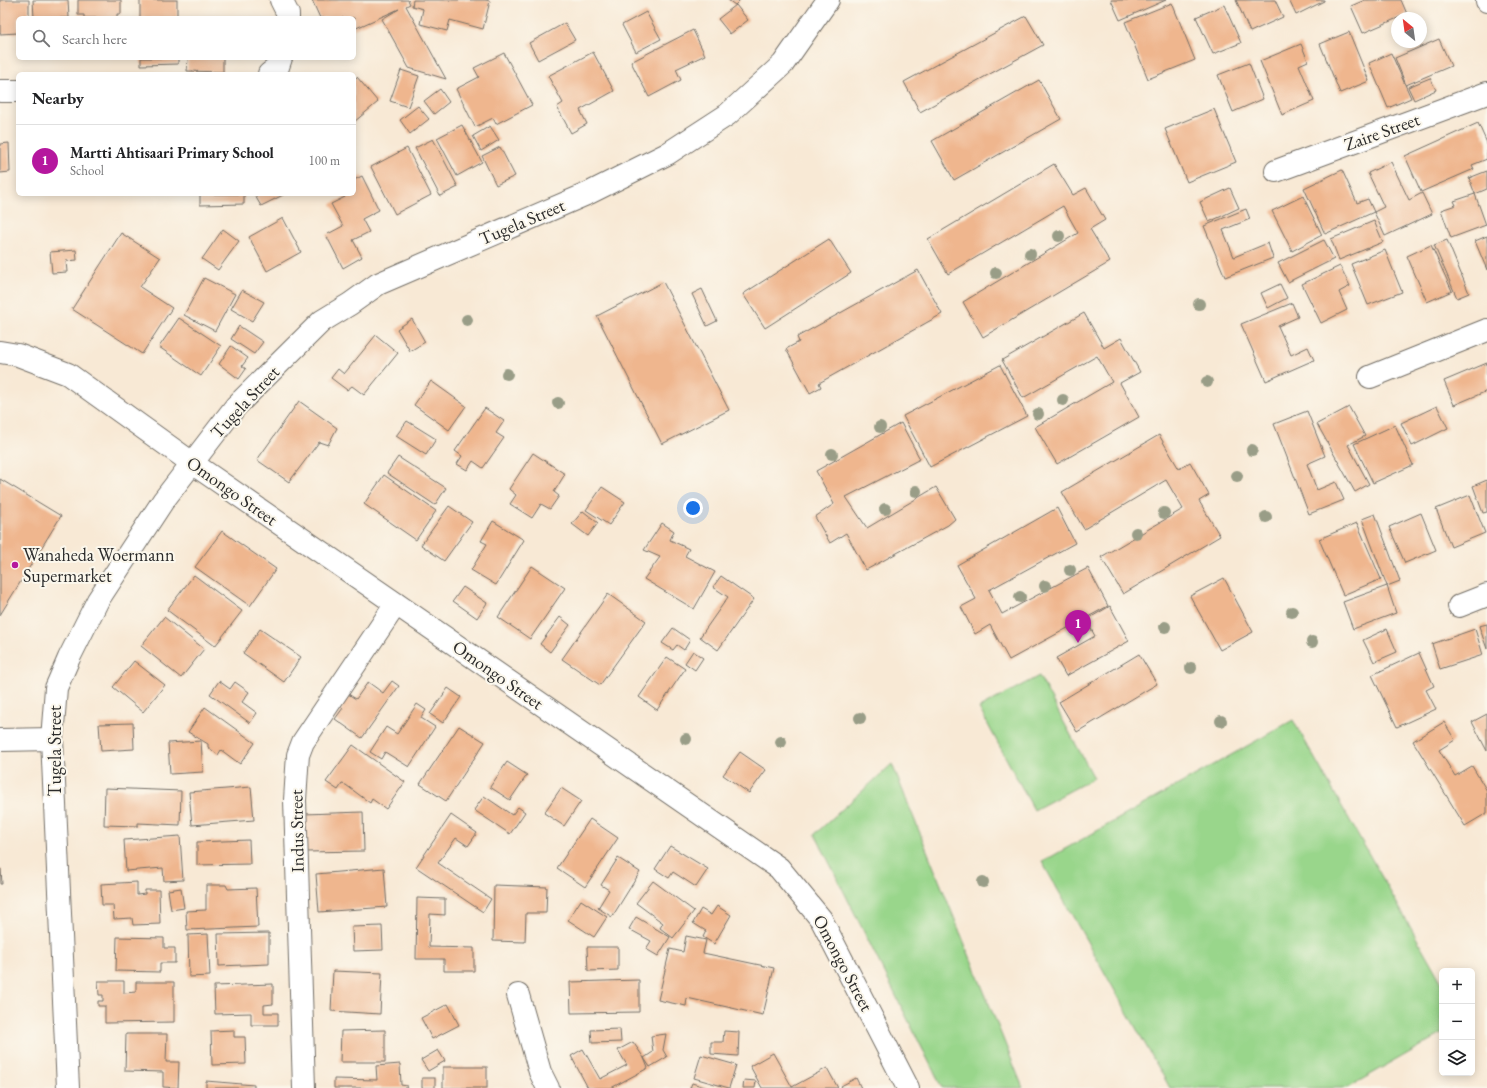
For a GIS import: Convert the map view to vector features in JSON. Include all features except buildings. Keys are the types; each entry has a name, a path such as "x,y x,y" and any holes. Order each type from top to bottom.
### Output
{"street":[{"path":"281,0 288,16"},
{"name":"Tugela Street","path":"68,1088 52,739 56,688 98,600 163,501 236,406 322,321 350,304 378,284 590,192 667,154 727,115 783,64 828,0"},
{"path":"272,72 278,67 280,60"},
{"path":"0,91 16,92"},
{"name":"Zaire Street","path":"1276,171 1487,93"},
{"path":"1370,377 1487,330"},
{"name":"Omongo Street","path":"0,352 18,355 68,374 192,463 779,868 822,919 908,1088"},
{"path":"1459,606 1487,595"},
{"name":"Indus Street","path":"304,1088 295,800 298,755 303,742 396,604"},
{"path":"0,740 52,739"},
{"path":"518,995 540,1072 548,1088"}],"green space":[{"path":"1039,676 1094,778 1034,810 979,708"},
{"path":"1293,720 1439,978 1439,1036 1347,1088 1170,1088 1042,862"},
{"path":"892,764 1023,1088 942,1088 815,834"}],"place":[{"name":"Wanaheda Woermann Supermarket","path":"15,565"},
{"name":"Martti Ahtisaari Primary School","path":"1078,643"}]}
